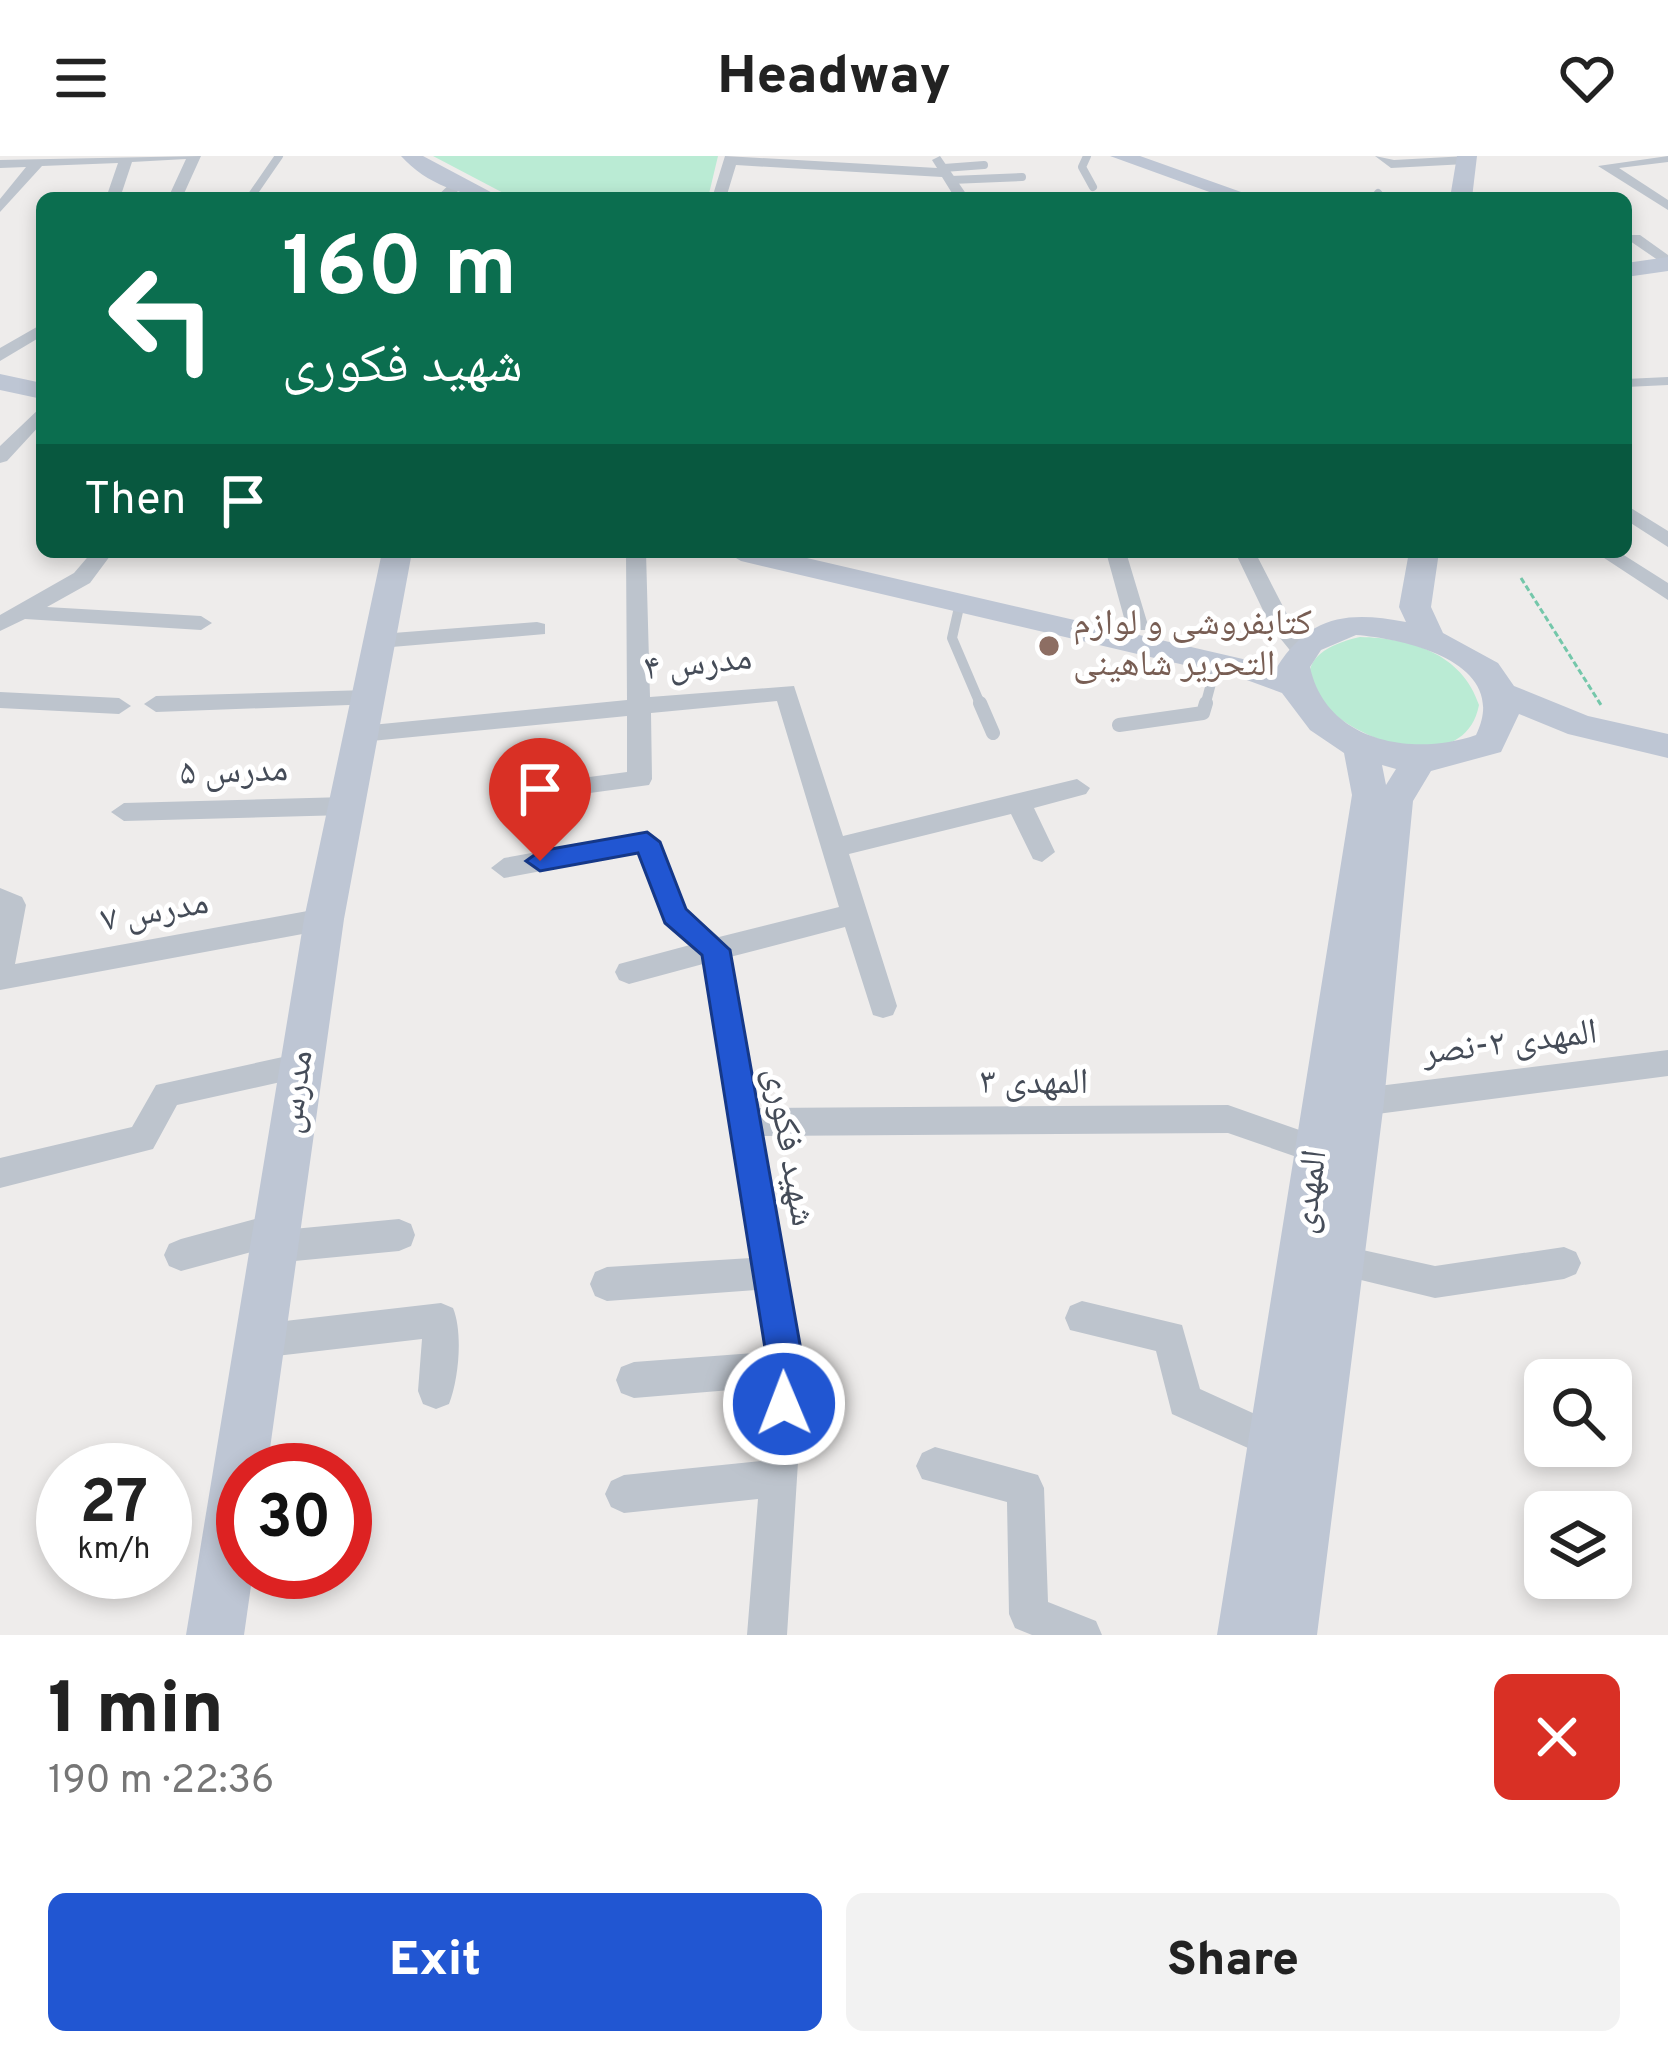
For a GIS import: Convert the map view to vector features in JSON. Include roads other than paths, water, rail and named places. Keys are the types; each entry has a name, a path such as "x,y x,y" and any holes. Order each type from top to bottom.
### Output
{"main road":[{"path":"411,156 450,191"},
{"path":"1124,156 1229,192"},
{"path":"1462,192 1474,158"},
{"path":"1474,158 1476,192"},
{"path":"1632,269 1668,263"},
{"path":"0,367 36,376"},
{"path":"0,382 36,391"},
{"name":"مدرس","path":"215,1635 324,919 396,558"},
{"path":"767,558 1217,661 1293,685"},
{"path":"843,558 1258,652 1301,649 1331,630 1376,625 1428,635 1473,660 1500,711 1668,760"},
{"path":"1376,625 1394,602 1401,558"},
{"path":"1423,558 1415,607 1428,635"},
{"path":"1301,649 1292,666 1293,685 1315,720 1361,749 1418,762 1471,754 1500,711"},
{"path":"1500,711 1668,746"},
{"name":"المهدی","path":"1246,1635 1370,795 1361,749"},
{"name":"المهدی","path":"1288,1635 1362,1102 1395,801 1418,762"}],"street":[{"path":"0,164 182,156"},
{"path":"178,192 194,156"},
{"path":"1382,156 1390,164 1474,158"},
{"path":"1665,156 1605,166 1668,206"},
{"path":"115,192 127,157"},
{"path":"721,192 731,159 945,169"},
{"path":"0,208 38,162"},
{"path":"1635,238 1668,263"},
{"path":"0,356 36,333"},
{"path":"0,457 36,418"},
{"path":"1632,515 1668,541"},
{"path":"0,625 82,578 99,558"},
{"path":"538,791 640,779 636,558"},
{"path":"1118,558 1137,625"},
{"path":"1247,558 1282,626 1301,649"},
{"path":"1614,558 1668,593"},
{"path":"22,612 201,623"},
{"path":"380,640 537,629"},
{"name":"مدرس ۴","path":"156,704 364,716 642,706 786,692 883,1006"},
{"path":"0,700 119,706"},
{"path":"831,848 1077,788"},
{"path":"1018,802 1042,852"},
{"name":"مدرس ۵","path":"124,812 346,806"},
{"path":"504,868 647,842 674,915 716,950"},
{"path":"0,899 11,905 0,966"},
{"path":"629,972 853,914"},
{"name":"مدرس ۷","path":"0,979 324,919"},
{"name":"شهید فکوری","path":"716,950 786,1367 767,1635"},
{"name":"المهدی ۲-نصر","path":"1362,1102 1668,1064"},
{"path":"0,1173 142,1139 167,1094 301,1066"},
{"name":"المهدی ۳","path":"745,1123 1228,1119 1318,1150"},
{"path":"181,1255 275,1238 398,1235"},
{"path":"1340,1261 1435,1282 1564,1263"},
{"path":"607,1284 770,1273"},
{"path":"1082,1318 1170,1337 1185,1401 1275,1442"},
{"path":"259,1341 441,1320 436,1391"},
{"path":"634,1380 786,1367"},
{"path":"935,1466 1024,1488 1029,1614 1082,1635"},
{"path":"624,1495 778,1478"}],"lane":[{"path":"254,192 279,156"},
{"path":"1087,156 1082,167 1093,187"},
{"path":"945,169 984,165"},
{"path":"945,169 1022,177"},
{"path":"1632,382 1668,381"},
{"path":"960,602 952,638 992,733"},
{"path":"1119,725 1203,713 1217,661"}],"place":[{"name":"کتابفروشی و لوازم التحریر شاهینی","path":"1049,646"}]}
